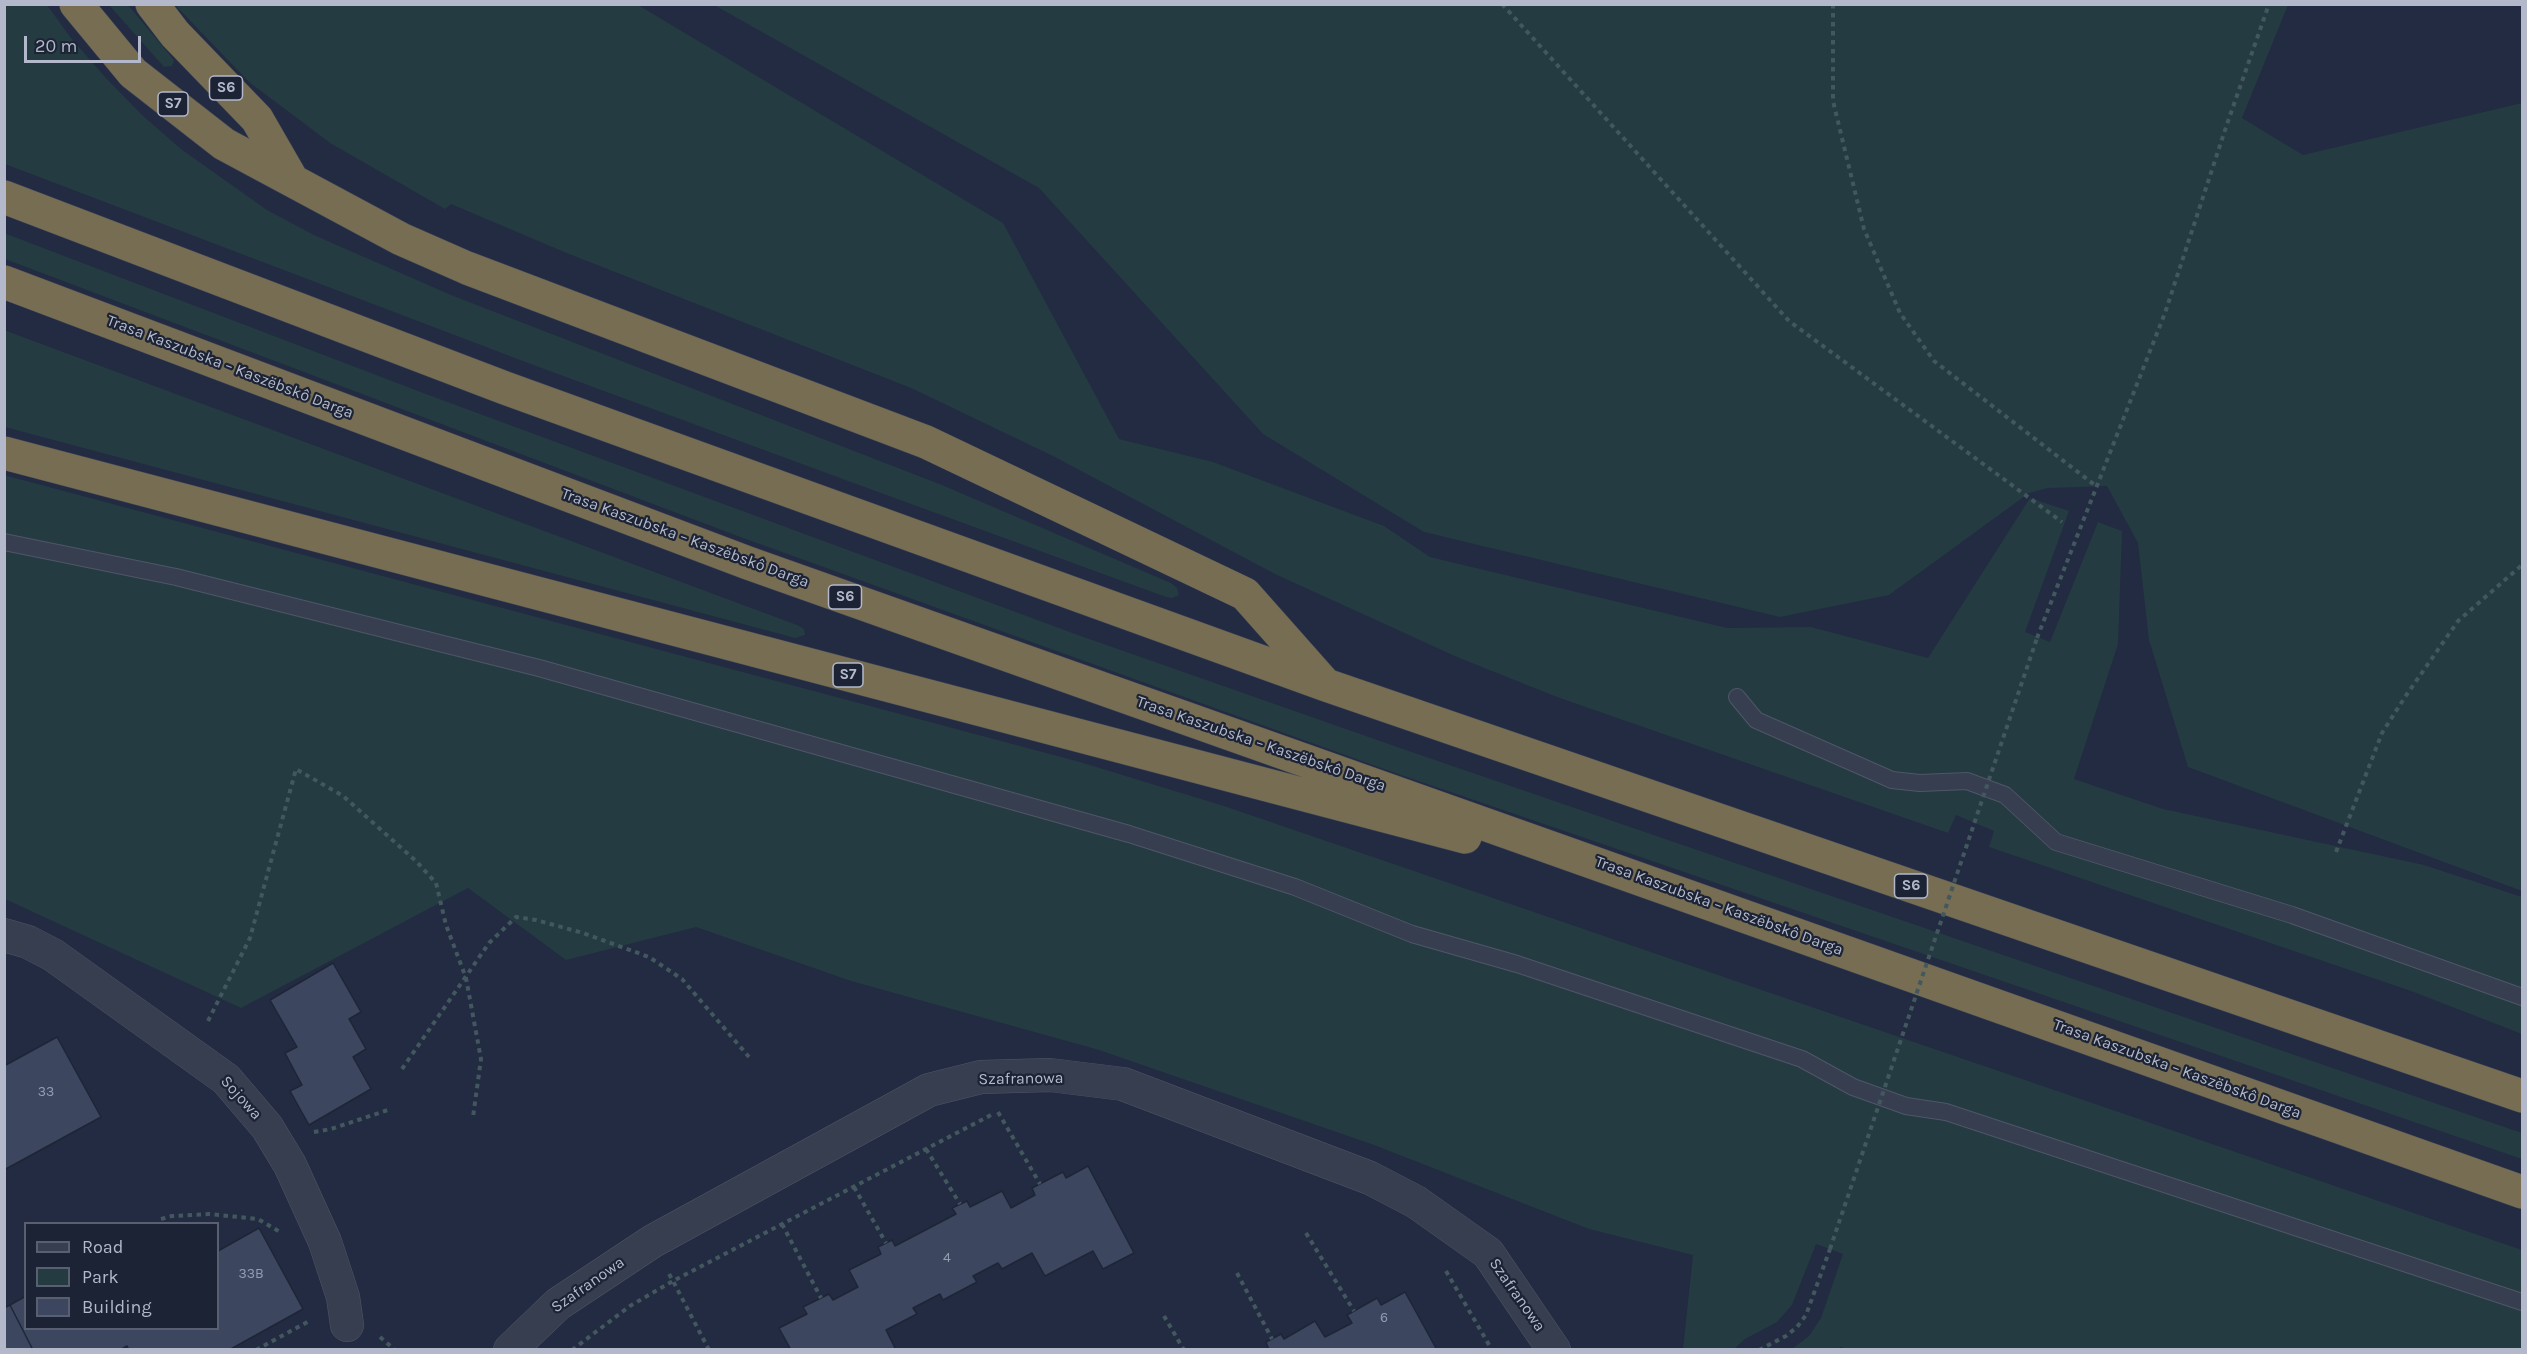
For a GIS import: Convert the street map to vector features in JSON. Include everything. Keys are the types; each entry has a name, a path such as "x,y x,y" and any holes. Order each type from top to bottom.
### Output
{"highway":[{"name":"S7","path":"76,4 133,73 224,144 291,178"},
{"name":"S6","path":"152,4 175,34 257,119 291,178 401,239 467,268 926,442 1245,594 1326,685"},
{"name":"S6","path":"4,197 516,392 1326,685 2523,1096"},
{"name":"Trasa Kaszubska – Kaszëbskô Darga","path":"4,282 748,563 2523,1192"},
{"name":"S7","path":"4,453 1691,896"}],"street":[{"name":"Sojowa","path":"4,935 28,942 53,955 226,1079 272,1136 290,1165 325,1242 343,1297 347,1325"},
{"name":"Szafranowa","path":"510,1350 558,1304 652,1241 929,1090 981,1077 1050,1075 1123,1084 1370,1178 1416,1202 1488,1253 1554,1350"}],"lane":[{"path":"4,542 176,577 539,668 1129,834 1295,887 1412,934 1517,964 1802,1059 1853,1087 1906,1106 1946,1112 2523,1302"},
{"path":"1737,698 1756,720 1892,780 1920,783 1967,781 2005,795 2055,842 2292,915 2523,997"}],"path":[{"path":"1502,4 1789,321 2062,522"},
{"path":"1833,4 1833,100 1864,229 1900,313 1934,361 2096,486"},
{"path":"1759,1350 1785,1336 1797,1327 1806,1315 2037,638 2165,313 2269,4"},
{"path":"2336,852 2382,733 2405,697 2458,621 2523,565"},
{"path":"191,1054 250,938 296,769 343,796 416,861 436,883 446,925 466,978 481,1059 473,1117"},
{"path":"402,1069 489,943 516,917 583,933 649,957 682,979 749,1057"},
{"path":"709,1350 673,1281 998,1112 1008,1109"},
{"path":"272,1136 332,1129 388,1110"},
{"path":"998,1112 1040,1184"},
{"path":"926,1149 960,1204"},
{"path":"854,1187 886,1243"},
{"path":"161,1220 172,1216 209,1214 258,1219 285,1235"},
{"path":"782,1224 821,1298"},
{"path":"1306,1233 1354,1311"},
{"path":"1444,1268 1492,1350"},
{"path":"1237,1274 1272,1339"},
{"path":"1164,1316 1184,1350"},
{"path":"256,1350 309,1321"}],"green space":[{"path":"4,5 47,5 71,38 106,78 142,115 181,149 267,210 314,235 451,295 942,485 1171,583 1177,588 1179,595 1172,598 1166,597 848,481 528,363 5,164"},
{"path":"109,5 128,5 174,60 172,66 164,67"},
{"path":"175,5 638,5 1003,223 1119,439 1213,462 1384,526 1430,557 1727,628 1811,627 1928,658 2030,498 2069,511 2025,632 2050,642 2098,522 2122,531 2118,644 2074,779 2163,809 2424,865 2522,897 2522,1034 2411,991 1989,847 1994,831 1956,815 1948,833 1557,697 1457,657 1275,574 1053,456 911,388 564,252 451,204 445,209 330,143 249,82"},
{"path":"714,5 2288,5 2242,118 2303,155 2522,103 2522,891 2188,767 2149,640 2138,543 2107,486 2048,488 2029,493 1889,595 1780,617 1424,532 1263,434 1039,188"},
{"path":"4,233 426,394 1078,635 1403,749 2522,1133 2522,1159 1395,773 743,538 5,259"},
{"path":"4,330 797,625 804,629 805,635 795,638 5,427"},
{"path":"4,475 1080,762 1224,806 2522,1250 2522,1349 1850,1350 1841,1347 1837,1349 1792,1349 1809,1336 1821,1318 1843,1254 1816,1244 1792,1305 1777,1322 1745,1339 1734,1349 1683,1349 1693,1255 1589,1229 1374,1145 1099,1050 851,981 696,927 566,960 468,888 241,1008 5,899"}],"building":[{"path":"333,963 361,1012 349,1019 366,1049 353,1057 371,1089 309,1125 290,1091 302,1085 285,1053 297,1047 270,1000"},
{"path":"57,1037 101,1117 4,1170 4,1066"},
{"path":"1088,1166 1134,1253 1103,1269 1093,1251 1045,1276 1032,1253 1002,1269 998,1263 973,1276 977,1282 943,1300 940,1294 913,1308 917,1314 886,1330 896,1350 791,1350 779,1328 807,1314 803,1307 829,1294 833,1300 858,1287 849,1270 881,1254 878,1247 892,1240 895,1246 956,1214 952,1208 967,1201 970,1207 1002,1191 1011,1208 1035,1195 1032,1188 1063,1172 1066,1178"},
{"path":"259,1228 303,1309 229,1350 129,1350 127,1346 120,1350 33,1350 10,1305 24,1297 24,1330 219,1330 219,1250"},
{"path":"1405,1292 1437,1350 1269,1350 1266,1342 1281,1334 1284,1339 1315,1321 1325,1337 1352,1323 1347,1315 1377,1298 1381,1305"},
{"path":"10,1305 33,1350 4,1350 4,1308"}]}
